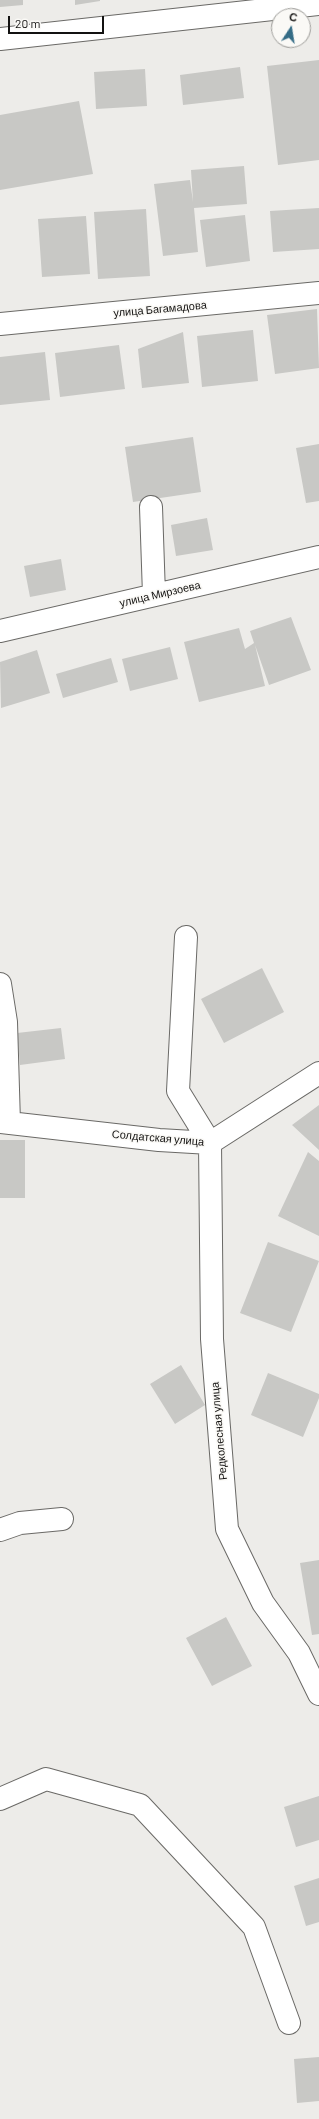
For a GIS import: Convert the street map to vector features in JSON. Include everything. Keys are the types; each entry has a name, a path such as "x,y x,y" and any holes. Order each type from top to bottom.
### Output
{"street":[{"path":"0,39 319,4"},
{"name":"улица Багамадова","path":"0,324 319,293"},
{"path":"151,507 154,595"},
{"name":"улица Мирзоева","path":"0,631 319,557"},
{"path":"186,937 178,1092 210,1143"},
{"path":"0,984 6,1022 4,1122"},
{"name":"Солдатская улица","path":"4,1122 159,1140 210,1143 319,1072"},
{"name":"Редколесная улица","path":"210,1143 212,1339 227,1529 263,1603 299,1653 319,1694"},
{"path":"0,1530 20,1523 62,1519"},
{"path":"0,1799 46,1779 140,1805 254,1927 289,2023"}],"building":[{"path":"0,0 23,0 23,5 0,7"},
{"path":"75,0 100,0 100,1 75,5"},
{"path":"319,60 319,160 278,165 267,66"},
{"path":"240,67 244,98 183,105 180,75"},
{"path":"145,69 147,106 96,109 94,72"},
{"path":"79,101 93,174 0,190 0,115"},
{"path":"244,166 247,204 194,208 198,252 163,256 154,184 190,180 193,202 191,170"},
{"path":"319,208 319,249 273,252 270,211"},
{"path":"146,209 150,276 98,279 94,212"},
{"path":"245,215 250,261 206,267 200,220"},
{"path":"86,216 90,274 42,277 38,219"},
{"path":"317,309 319,368 275,374 267,315"},
{"path":"253,330 258,381 202,387 197,336"},
{"path":"183,332 189,383 142,388 138,349"},
{"path":"119,345 125,389 60,397 55,353"},
{"path":"45,352 50,400 0,405 0,357"},
{"path":"193,437 201,492 133,502 125,447"},
{"path":"319,444 319,501 306,503 296,448"},
{"path":"207,518 213,550 176,556 171,525"},
{"path":"61,559 66,590 30,597 24,566"},
{"path":"291,617 311,670 269,685 255,645 265,686 199,702 184,642 239,628 245,649 254,643 250,631"},
{"path":"170,647 178,679 130,691 122,659"},
{"path":"37,650 50,693 1,708 0,662"},
{"path":"111,658 118,682 63,698 56,674"},
{"path":"262,968 284,1012 224,1043 201,999"},
{"path":"61,1028 65,1059 20,1065 17,1033"},
{"path":"319,1105 319,1150 292,1125"},
{"path":"0,1140 25,1140 25,1198 0,1198"},
{"path":"308,1152 319,1161 319,1236 278,1216"},
{"path":"268,1242 319,1261 291,1332 240,1313"},
{"path":"181,1365 205,1405 175,1424 150,1384"},
{"path":"268,1373 319,1394 319,1398 303,1437 251,1415"},
{"path":"319,1560 319,1634 312,1635 300,1563"},
{"path":"226,1617 252,1666 212,1686 186,1638"},
{"path":"319,1796 319,1840 296,1847 284,1807"},
{"path":"319,1878 319,1922 306,1926 294,1886"},
{"path":"319,2057 319,2101 297,2103 294,2059"}]}
